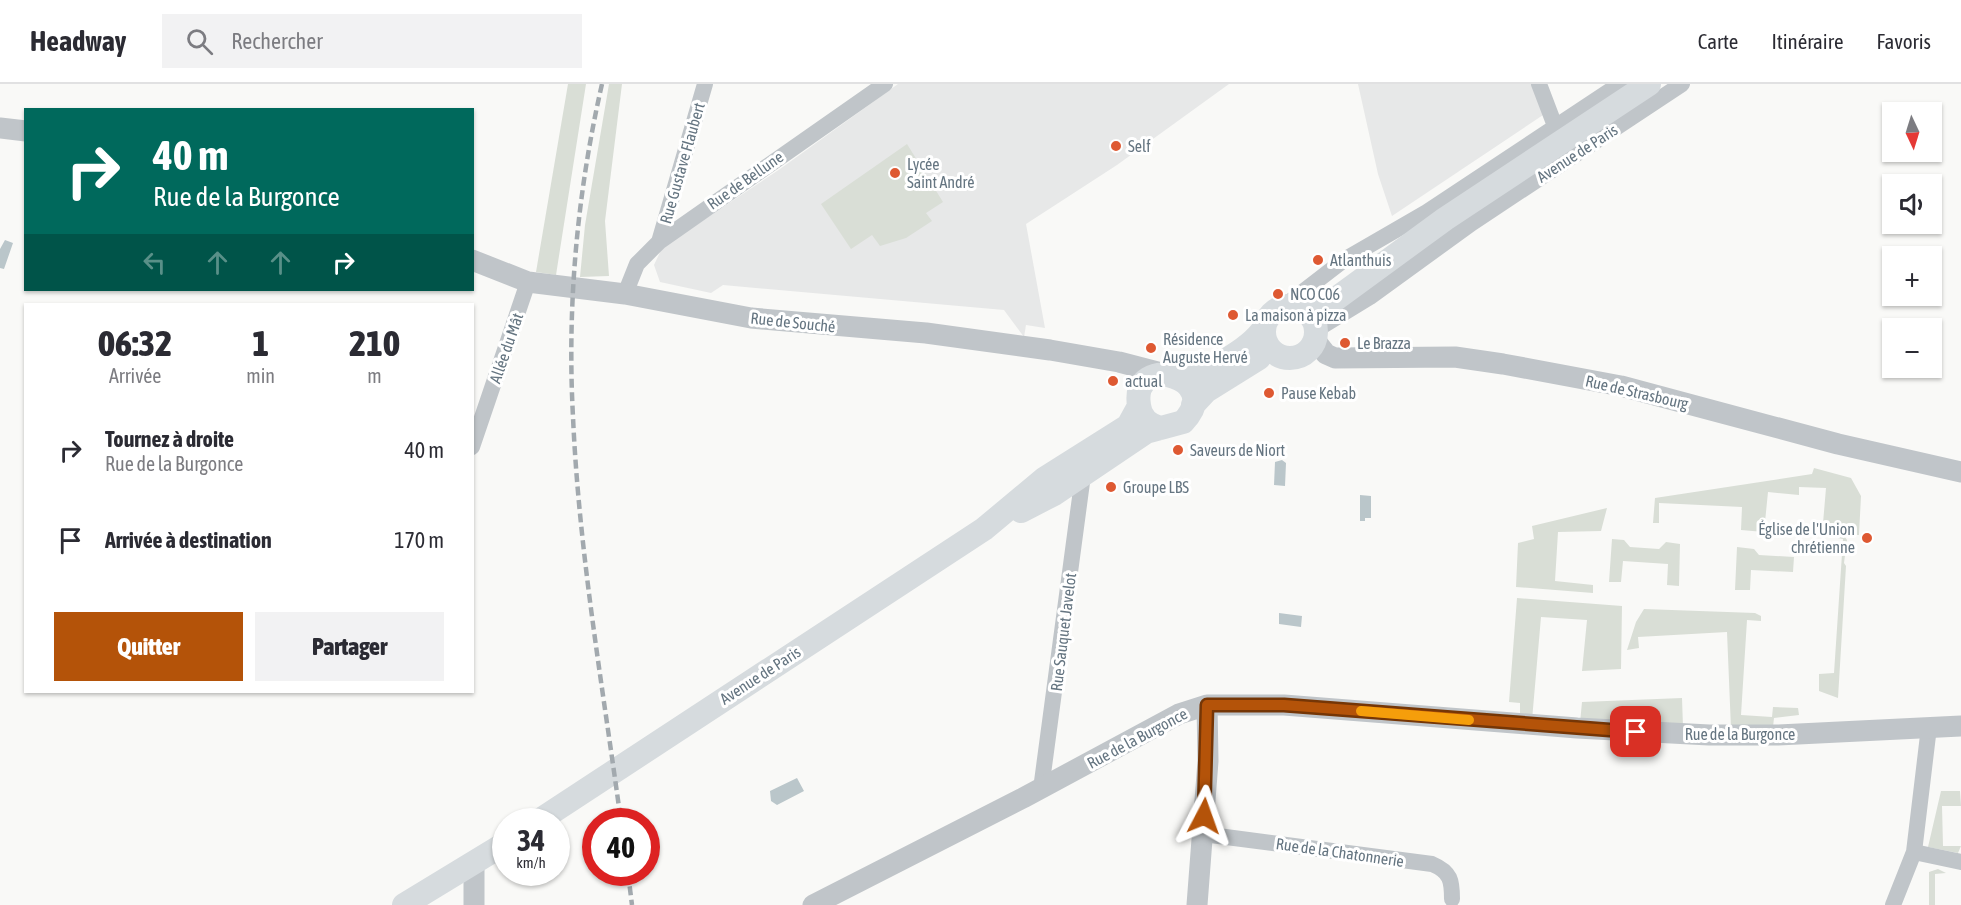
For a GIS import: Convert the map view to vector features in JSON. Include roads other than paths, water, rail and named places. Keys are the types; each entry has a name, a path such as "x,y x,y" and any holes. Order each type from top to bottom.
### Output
{"main road":[{"name":"Avenue de Paris","path":"1304,320 1312,298 1440,213 1473,212 1611,109 1649,84"},
{"path":"1264,328 1266,343 1276,354 1284,358 1299,357 1307,352 1304,320 1273,313 1250,344 1196,376 1172,375 1149,380 1140,398 1148,422 1160,428 1171,428 1183,422 1193,405 1206,391 1257,358 1276,354"},
{"path":"1172,375 1189,387 1193,405"},
{"name":"Avenue de Paris","path":"558,808 984,529 1044,480 1128,426 1140,398"},
{"name":"Avenue de Paris","path":"984,529 1054,494 1146,432 1160,428"},
{"path":"404,905 492,852"}],"street":[{"name":"Rue Gustave Flaubert","path":"658,242 705,84"},
{"name":"Rue de Bellune","path":"625,294 637,264 658,242 885,84"},
{"path":"1539,84 1555,126"},
{"name":"Avenue de Paris","path":"1440,213 1555,126 1620,84"},
{"name":"Avenue de Paris","path":"1304,320 1370,297 1473,212 1682,84"},
{"name":"Avenue de Paris","path":"1577,111 1611,109"},
{"path":"0,128 24,131"},
{"name":"Rue de Souché","path":"474,261 528,282 625,294 751,318 926,333 1119,362 1172,375"},
{"name":"Allée du Mât","path":"474,441 528,282"},
{"name":"Rue de Strasbourg","path":"1304,320 1326,354 1335,358 1455,357 1621,386 1838,444 1961,472"},
{"path":"1119,362 1140,398"},
{"name":"Rue Sauquet Javelot","path":"1041,789 1083,475"},
{"path":"1197,905 1203,834 1207,705"},
{"name":"Rue de la Burgonce","path":"813,905 1041,789 1179,714 1207,705 1284,705 1577,729 1698,735 1778,735 1961,726"},
{"path":"1893,905 1914,852 1929,727"},
{"name":"Rue de la Chatonnerie","path":"1203,834 1432,864 1449,874 1452,883 1452,899"},
{"path":"1914,852 1961,862"},
{"path":"474,863 474,905"}],"railway":[{"path":"602,84 580,208 573,292 571,375 580,519 619,808"},
{"path":"630,886 632,905"}],"place":[{"name":"Self","path":"1116,146"},
{"name":"Lycée Saint André","path":"895,173"},
{"name":"Atlanthuis","path":"1318,260"},
{"name":"NCO C06","path":"1278,294"},
{"name":"La maison à pizza","path":"1233,315"},
{"name":"Le Brazza","path":"1345,343"},
{"name":"Résidence Auguste Hervé","path":"1151,348"},
{"name":"actual","path":"1113,381"},
{"name":"Pause Kebab","path":"1269,393"},
{"name":"Saveurs de Niort","path":"1178,450"},
{"name":"Groupe LBS","path":"1111,487"},
{"name":"Église de l'Union chrétienne","path":"1867,538"}]}
